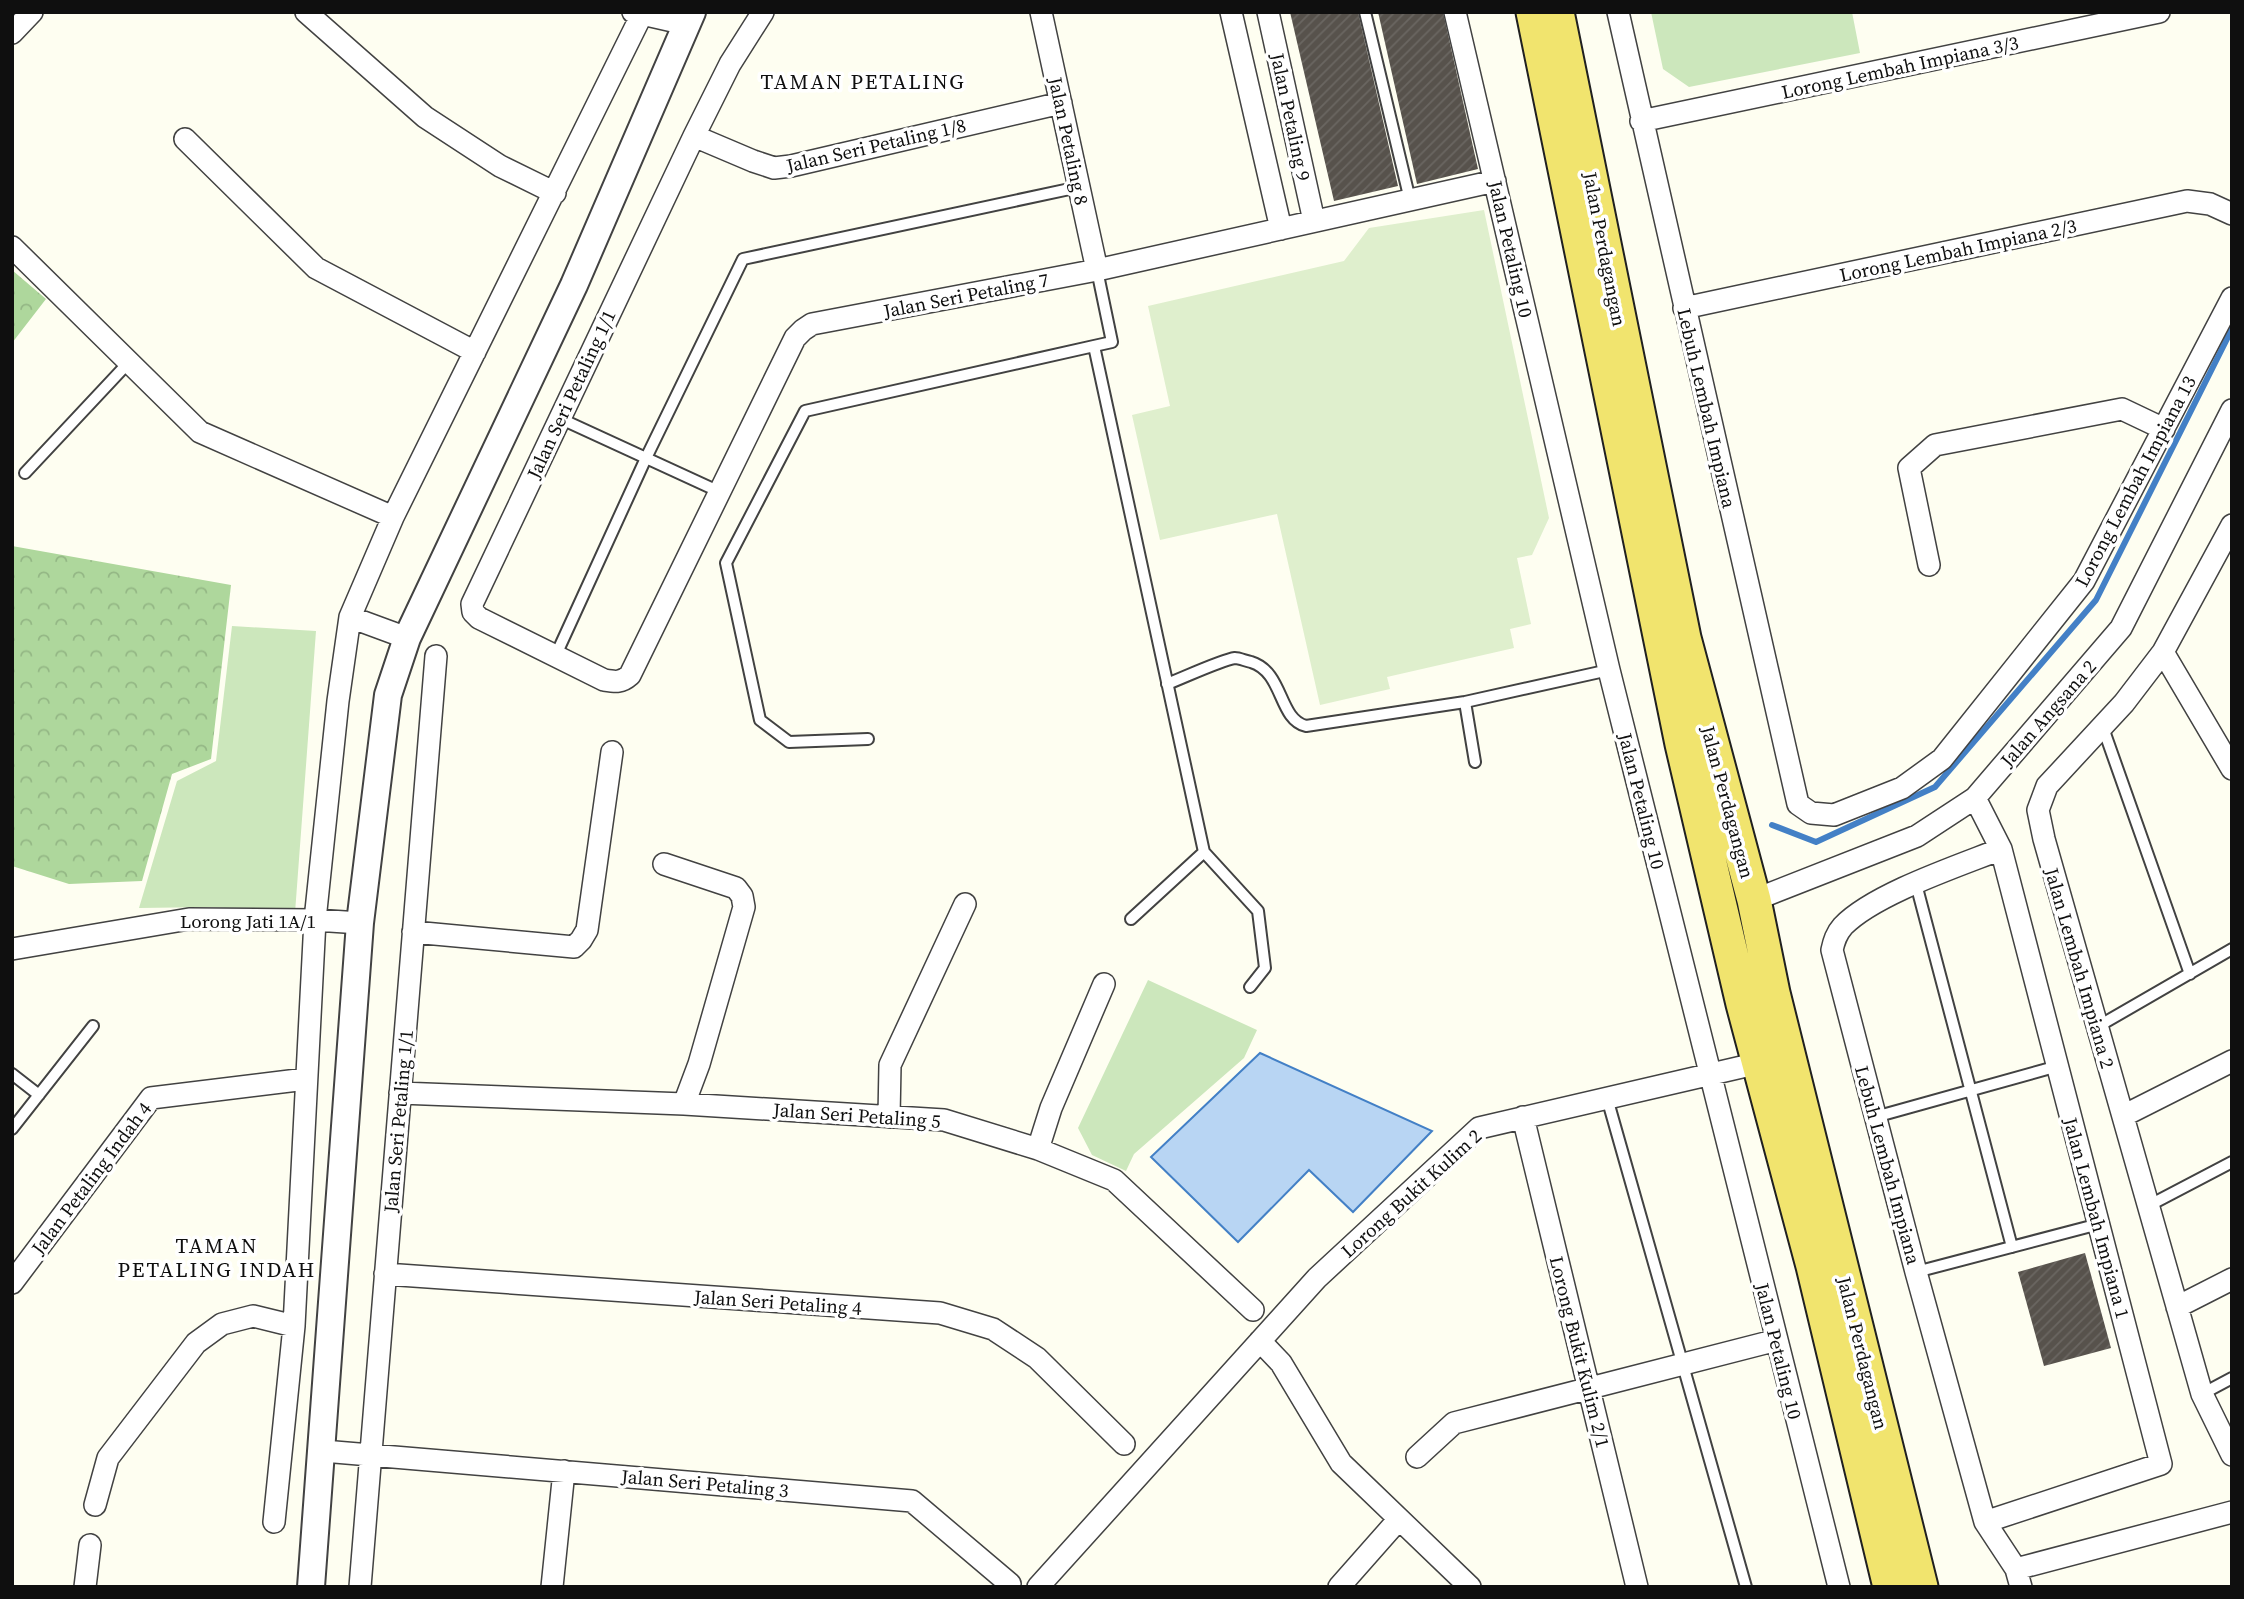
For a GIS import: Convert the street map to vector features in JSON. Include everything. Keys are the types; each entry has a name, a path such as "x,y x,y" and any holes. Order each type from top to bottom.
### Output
{"main road":[{"name":"Jalan Perdagangan","path":"1533,12 1682,744 1759,1063 1813,1266 1890,1587"},
{"name":"Jalan Perdagangan","path":"1557,12 1684,638 1754,900 1773,993 1921,1587"}],"street":[{"path":"12,33 32,12"},
{"path":"306,12 425,117 500,166 555,193"},
{"name":"Jalan Seri Petaling 1/1","path":"636,664 624,681 604,680 480,618 473,612 472,604 694,136 730,65 763,12"},
{"name":"Jalan Petaling 8","path":"1041,12 1097,270"},
{"path":"1231,12 1281,229"},
{"name":"Jalan Petaling 9","path":"1268,12 1314,221"},
{"name":"Jalan Petaling 10","path":"1455,12 1609,670 1839,1587"},
{"name":"Lebuh Lembah Impiana","path":"1618,12 1798,804"},
{"name":"Lorong Lembah Impiana 3/3","path":"1641,121 2159,12"},
{"path":"274,1522 294,1326 315,920 338,701 350,617 393,517 555,193 639,13 689,18 574,285 407,638 388,695 360,923 311,1587"},
{"name":"Jalan Seri Petaling 1/8","path":"694,136 753,161 782,167 1061,103"},
{"path":"185,139 316,268 475,352"},
{"name":"Jalan Seri Petaling 7","path":"636,664 796,338 803,330 822,323 1097,270 1495,181"},
{"name":"Lorong Lembah Impiana 2/3","path":"1684,308 2187,201 2210,204 2232,214"},
{"path":"12,247 200,432 393,517"},
{"name":"Lorong Lembah Impiana 13","path":"1798,804 1811,813 1834,816 1902,788 1942,759 2084,581 2232,298"},
{"path":"1929,565 1909,468 1935,445 2122,409 2164,429"},
{"name":"Jalan Angsana 2","path":"1754,900 1916,836 1975,798 2121,628 2232,410"},
{"name":"Jalan Lembah Impiana 2","path":"2232,524 2163,652 2124,703 2047,786 2038,810 2202,1394 2232,1455"},
{"path":"350,617 407,638"},
{"path":"2163,652 2232,769"},
{"name":"Jalan Seri Petaling 1/1","path":"359,1587 436,656"},
{"path":"413,932 574,947 587,930 612,752"},
{"name":"Jalan Lembah Impiana 1","path":"1975,798 2001,849 2161,1464 1985,1522"},
{"name":"Lebuh Lembah Impiana","path":"2001,849 1916,884 1863,910 1843,926 1834,939 1832,950 1874,1117 1985,1522 2018,1578"},
{"path":"664,864 736,888 742,896 744,907 699,1064 684,1104"},
{"path":"889,1117 890,1065 965,904"},
{"name":"Lorong Jati 1A/1","path":"12,949 189,919 360,923"},
{"path":"1038,1149 1051,1108 1104,984"},
{"path":"2123,1116 2232,1061"},
{"name":"Lorong Bukit Kulim 2","path":"1038,1587 1317,1278 1479,1128 1759,1063"},
{"name":"Jalan Petaling Indah 4","path":"12,1283 151,1098 306,1079"},
{"name":"Jalan Seri Petaling 5","path":"400,1093 684,1104 944,1120 1038,1149 1114,1180 1253,1310"},
{"name":"Lorong Bukit Kulim 2/1","path":"1523,1117 1637,1587"},
{"name":"Jalan Seri Petaling 4","path":"385,1274 940,1313 993,1329 1037,1358 1124,1444"},
{"path":"2177,1307 2232,1279"},
{"path":"96,1505 108,1458 196,1343 222,1324 253,1316 294,1326"},
{"path":"1417,1457 1454,1423 1777,1340"},
{"path":"1260,1341 1281,1363 1341,1463 1470,1587"},
{"name":"Jalan Seri Petaling 3","path":"323,1451 912,1501 1010,1584"},
{"path":"552,1587 564,1471"},
{"path":"2018,1578 2232,1512"},
{"path":"1339,1587 1399,1519"},
{"path":"85,1587 90,1545"}],"lane":[{"path":"1365,12 1410,200"},
{"path":"555,657 646,458 743,259 1079,187"},
{"path":"868,739 789,742 760,720 726,562 806,411 1112,342 1097,270"},
{"path":"1094,346 1204,852 1258,911 1265,968 1251,987"},
{"path":"25,473 129,362"},
{"path":"559,418 720,492"},
{"path":"1167,684 1236,658 1256,663 1271,675 1292,717 1299,724 1306,726 1465,702 1609,670"},
{"path":"1465,702 1475,762"},
{"path":"2102,725 2190,974"},
{"path":"1131,919 1204,852"},
{"path":"1916,884 2012,1247"},
{"path":"2097,1027 2232,949"},
{"path":"12,1129 93,1026"},
{"path":"1874,1117 2057,1066"},
{"path":"12,1074 39,1095"},
{"path":"1607,1098 1746,1587"},
{"path":"2148,1206 2232,1162"},
{"path":"1916,1272 2099,1224"},
{"path":"2202,1394 2232,1378"}],"green space":[{"path":"1651,12 1852,12 1860,53 1689,87 1663,69"},
{"path":"1484,210 1549,518 1532,555 1517,558 1531,624 1510,629 1514,648 1387,677 1390,689 1320,705 1277,514 1160,540 1132,415 1170,406 1148,306 1344,261 1369,228"},
{"path":"12,270 46,299 12,343"},
{"path":"12,546 231,585 211,759 172,774 142,881 69,884 12,866"},
{"path":"232,626 316,631 295,913 211,907 139,908 177,781 216,761"},
{"path":"1148,980 1257,1030 1244,1058 1134,1154 1126,1171 1092,1155 1078,1128"}],"water":[{"path":"1260,1053 1432,1131 1353,1212 1309,1170 1238,1242 1151,1157"}],"building":[{"path":"1290,12 1358,12 1398,186 1334,201"},
{"path":"1378,12 1443,12 1478,169 1417,184"},
{"path":"2085,1253 2111,1348 2044,1366 2018,1272"}],"waterway":[{"path":"1772,825 1816,842 1935,787 2096,600 2232,329"}],"district":[{"name":"TAMAN PETALING","path":"863,81"},
{"name":"TAMAN PETALING INDAH","path":"217,1257"}]}
